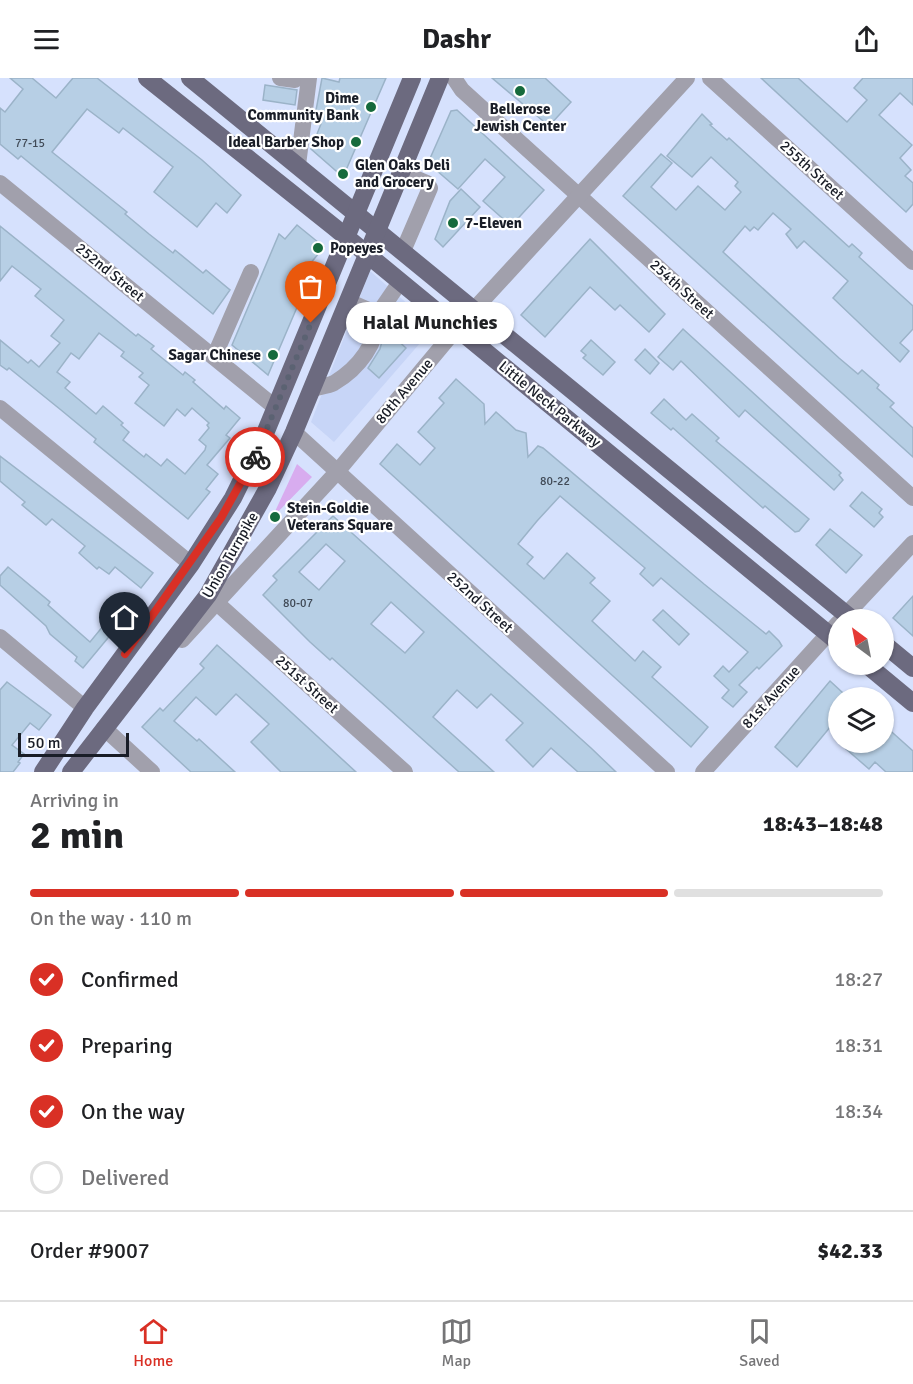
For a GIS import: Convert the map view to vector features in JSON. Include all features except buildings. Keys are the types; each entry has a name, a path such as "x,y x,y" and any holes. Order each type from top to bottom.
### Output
{"main road":[{"name":"Little Neck Parkway","path":"147,78 457,328 828,615"},
{"name":"Little Neck Parkway","path":"190,78 378,229 828,614"},
{"name":"Union Turnpike","path":"43,772 85,708 191,564 233,498 276,408 412,78"},
{"name":"Union Turnpike","path":"71,772 104,728 212,599 294,432 440,78"},
{"path":"894,652 913,668"},
{"path":"880,675 913,702"}],"street":[{"name":"254th Street","path":"454,78 462,90 913,498"},
{"name":"80th Avenue","path":"212,599 337,472 457,328 687,78"},
{"name":"255th Street","path":"710,78 913,262"},
{"path":"295,79 298,165"},
{"path":"401,172 427,183 430,188 403,251"},
{"name":"252nd Street","path":"0,183 276,408"},
{"path":"214,357 251,272"},
{"path":"312,389 332,384 355,366 370,349 378,325 378,314 400,282"},
{"path":"348,301 378,314"},
{"path":"0,408 191,564"},
{"name":"252nd Street","path":"294,432 667,772"},
{"name":"81st Avenue","path":"855,609 913,543"},
{"name":"251st Street","path":"212,599 405,772"},
{"path":"0,637 85,708"},
{"name":"81st Avenue","path":"703,772 828,639"},
{"path":"104,728 152,772"}],"shaded area":[{"path":"370,271 434,327 334,442 311,422"},
{"path":"297,464 312,477 272,518"}],"way so far":[{"path":"255,457 311,323"}],"place":[{"name":"Bellerose Jewish Center","path":"520,91"},
{"name":"Dime Community Bank","path":"371,107"},
{"name":"Ideal Barber Shop","path":"356,142"},
{"name":"Glen Oaks Deli and Grocery","path":"343,174"},
{"name":"7-Eleven","path":"453,223"},
{"name":"Popeyes","path":"318,248"},
{"name":"Halal Munchies","path":"311,323"},
{"name":"Sagar Chinese","path":"273,355"},
{"name":"Stein-Goldie Veterans Square","path":"275,517"}],"route":[{"path":"125,654 191,564 233,498 255,457"}]}
